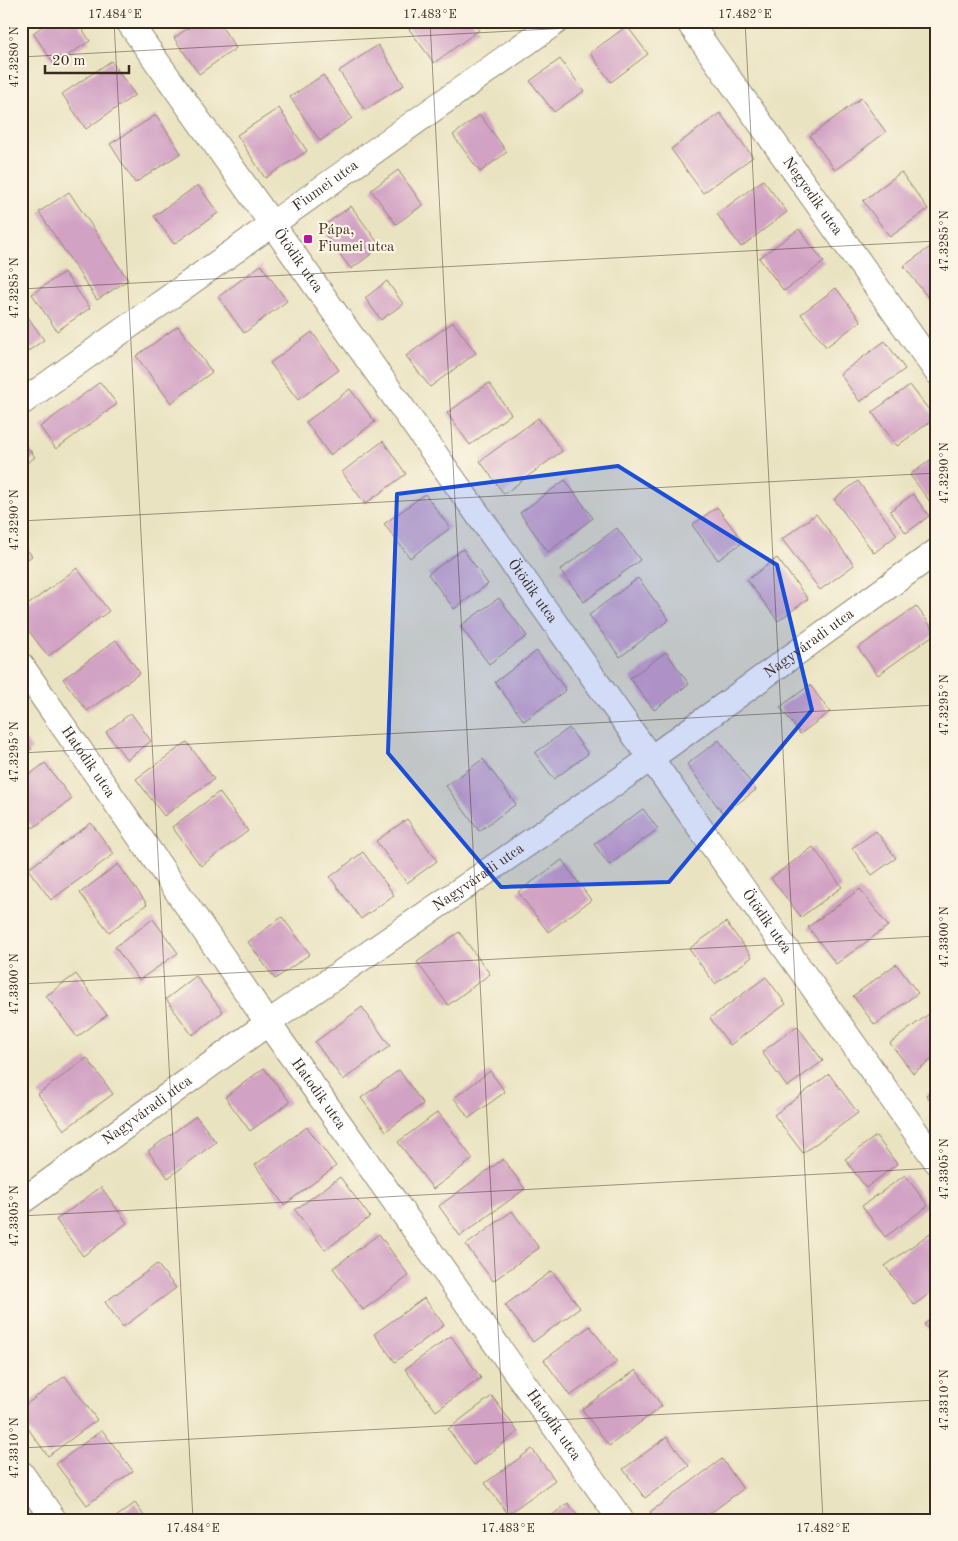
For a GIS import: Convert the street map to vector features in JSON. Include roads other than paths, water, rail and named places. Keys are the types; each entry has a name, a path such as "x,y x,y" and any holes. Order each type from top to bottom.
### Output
{"street":[{"name":"Ötödik utca","path":"128,21 270,225 937,1162"},
{"name":"Fiumei utca","path":"21,403 557,21"},
{"name":"Negyedik utca","path":"688,21 937,372"},
{"name":"Nagyváradi utca","path":"21,1202 268,1023 650,759 937,551"},
{"name":"Hatodik utca","path":"21,666 268,1023 621,1520"},
{"path":"21,1473 54,1520"}],"place":[{"name":"Pápa, Fiumei utca","path":"308,239"}]}
